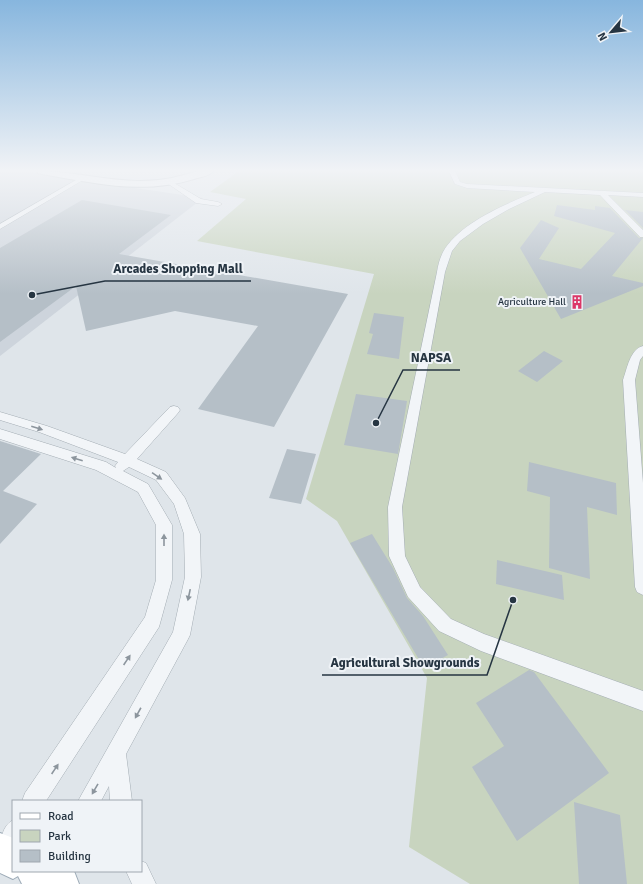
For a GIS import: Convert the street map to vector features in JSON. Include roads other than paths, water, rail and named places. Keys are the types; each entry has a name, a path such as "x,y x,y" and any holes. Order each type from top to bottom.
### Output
{"main road":[{"path":"0,852 12,859"}],"lane":[{"path":"0,226 21,212"},
{"path":"497,212 466,232 448,249 441,272 394,507 397,556 414,592 445,625 481,642 643,701"},
{"path":"621,212 643,235"},
{"path":"643,349 635,360 630,380 643,586"},
{"path":"115,474 174,410"},
{"path":"0,416 42,429 127,460 160,476 180,502 192,534 193,577 181,635 90,800"},
{"path":"0,434 101,466 144,488 164,525 164,580 153,621 34,800"},
{"path":"116,754 121,800"},
{"path":"0,852 12,833"},
{"path":"138,872 144,884"}],"place":[{"name":"Arcades Shopping Mall","path":"32,295"},
{"name":"Agriculture Hall","path":"577,302"},
{"name":"NAPSA","path":"376,423"},
{"name":"Agricultural Showgrounds","path":"513,600"}]}
